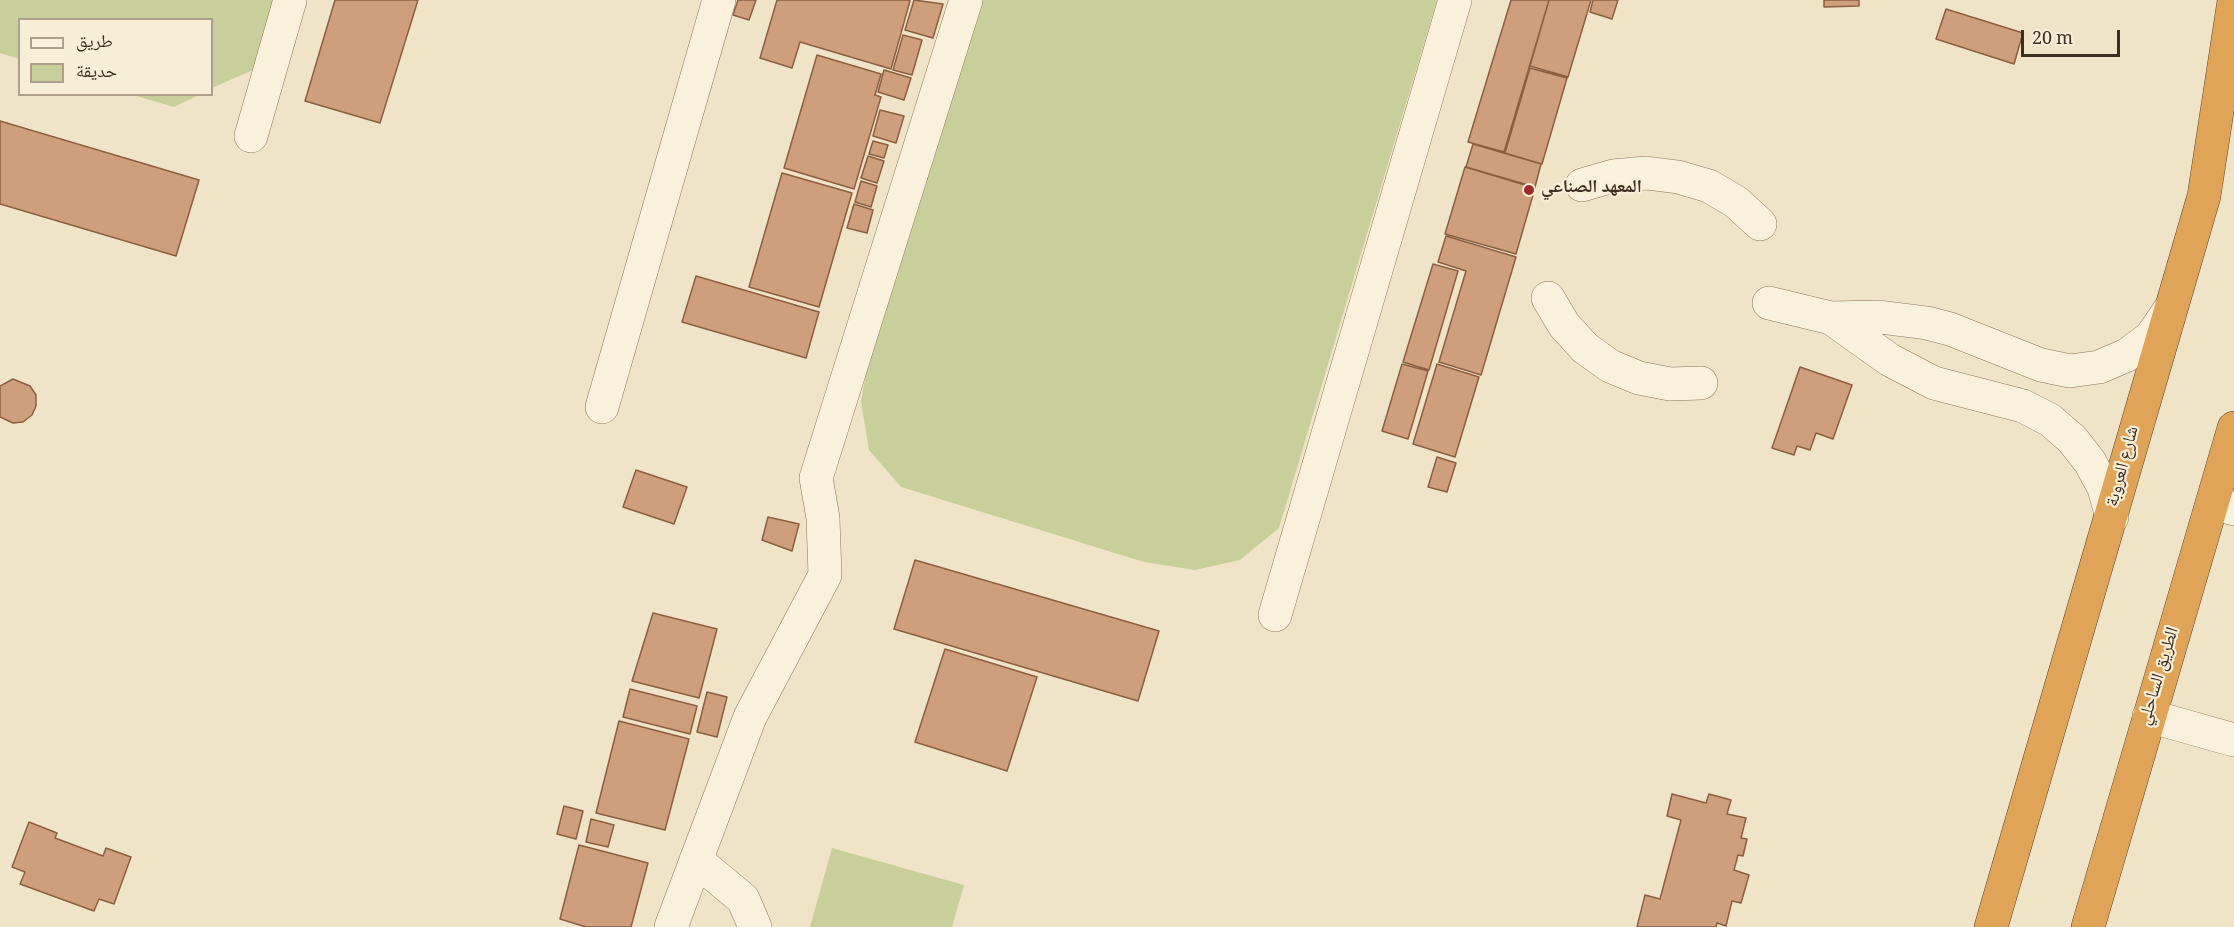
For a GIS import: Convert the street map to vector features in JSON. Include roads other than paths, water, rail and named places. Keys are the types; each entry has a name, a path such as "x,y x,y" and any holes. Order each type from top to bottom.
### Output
{"highway":[{"name":"شارع العروبة","path":"1991,927 2112,517 2168,312 2204,196 2233,17"},
{"name":"الطريق الساحلي","path":"2088,927 2149,716 2223,507 2234,428"}],"street":[{"path":"250,136 290,0"},
{"path":"602,407 719,0"},
{"path":"671,927 750,717 825,575 823,518 816,478 966,0"},
{"path":"1275,615 1455,0"},
{"path":"1582,185 1613,176 1646,172 1678,177 1708,186 1736,202 1760,224"},
{"path":"1548,298 1564,325 1585,348 1610,366 1639,378 1660,382 1701,383"},
{"path":"1769,303 1831,318 1879,317 1927,323 1950,329 2041,365 2070,371 2100,367 2127,355 2151,337 2168,312"},
{"path":"1831,318 1890,360 1934,383 2023,406 2050,420 2072,439 2090,462 2104,488 2112,517"},
{"path":"2149,716 2234,740"},
{"path":"696,860 743,899 755,927"}],"place":[{"name":"المعهد الصناعي","path":"1529,190"}]}
